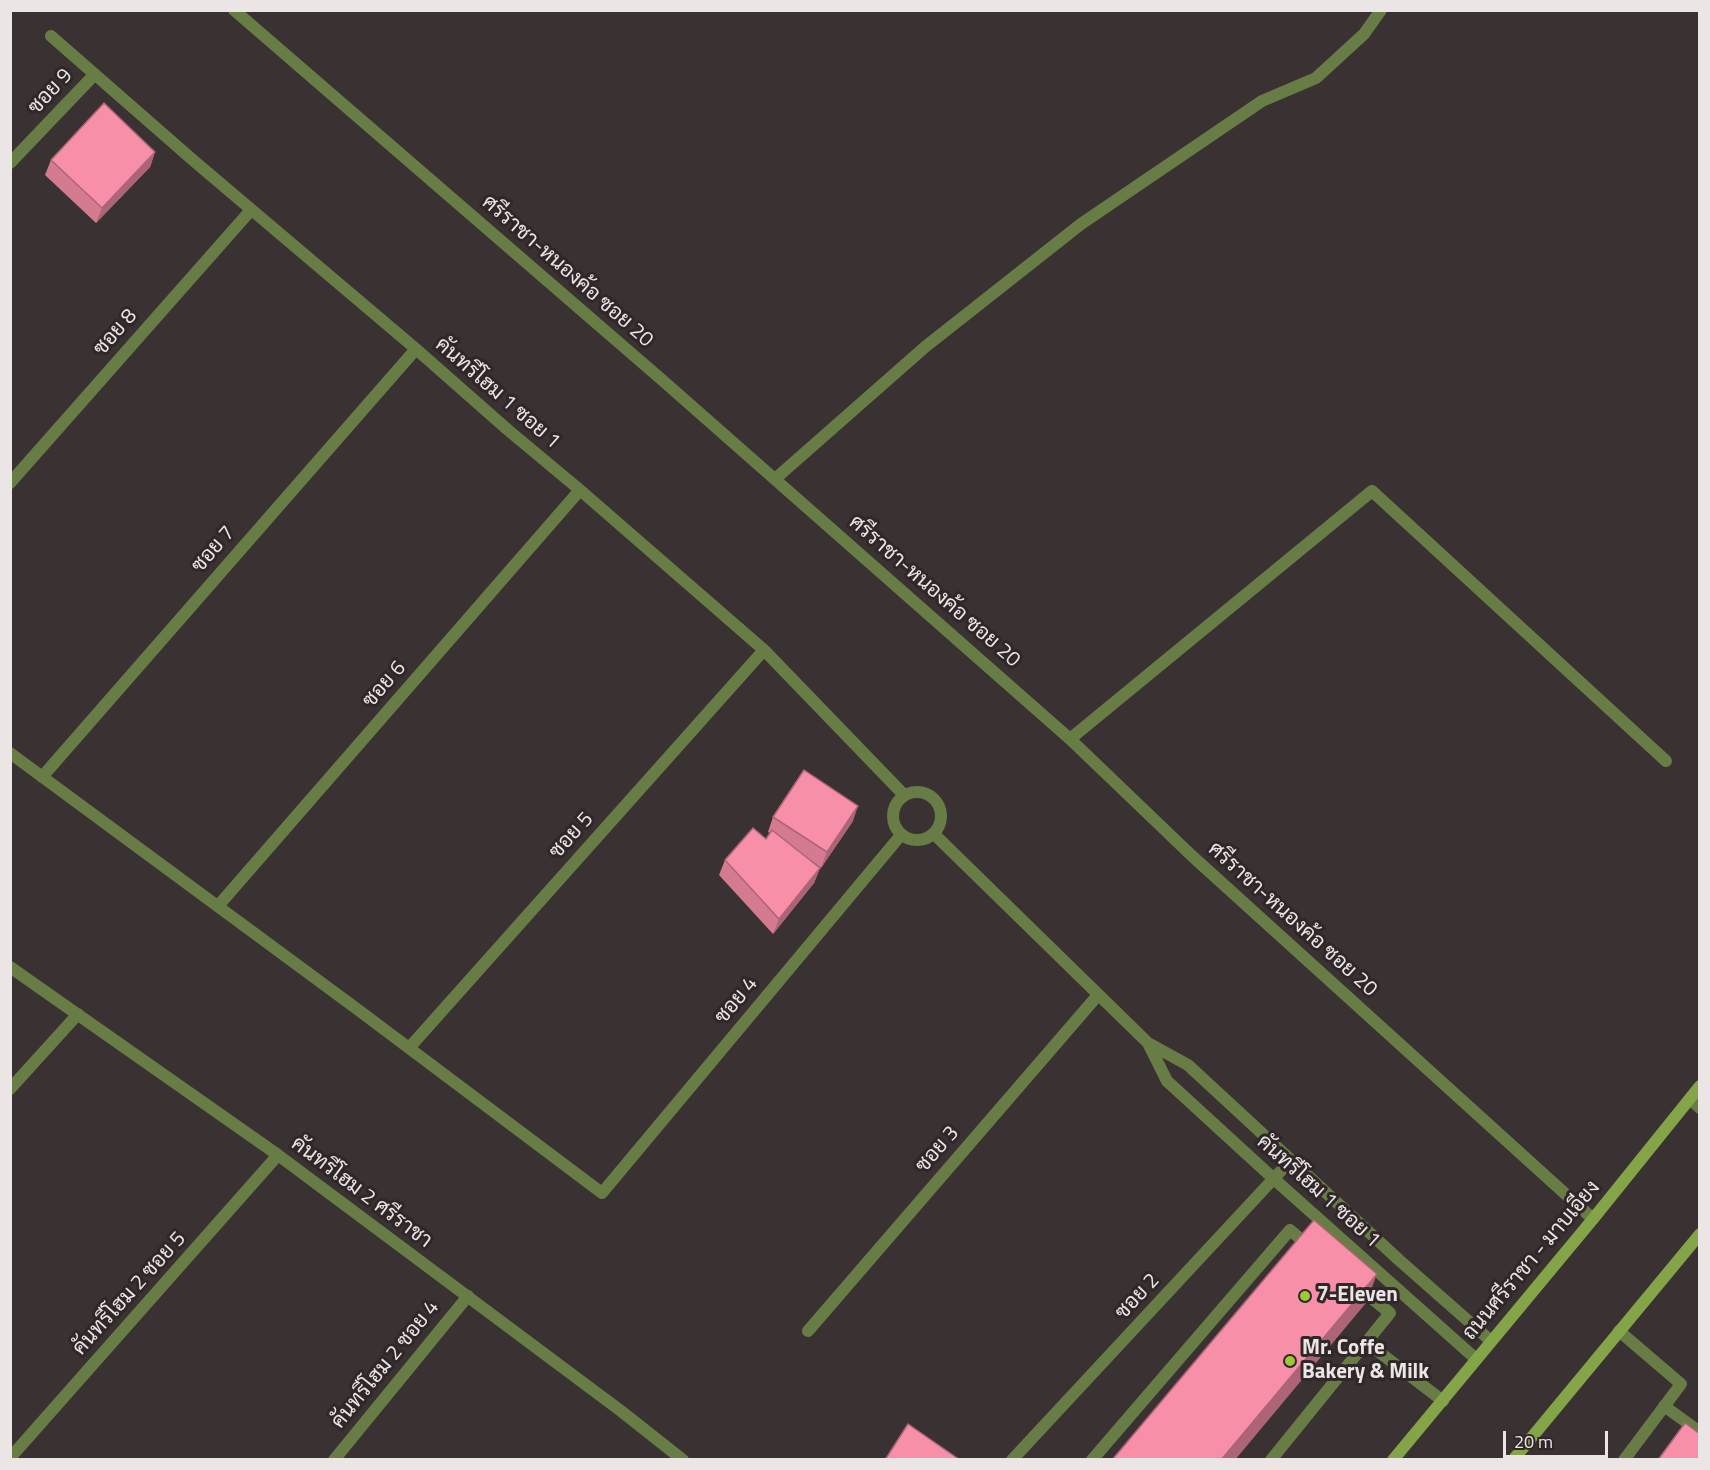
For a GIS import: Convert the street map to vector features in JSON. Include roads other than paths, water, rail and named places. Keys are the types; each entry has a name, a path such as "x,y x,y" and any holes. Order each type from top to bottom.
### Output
{"main road":[{"name":"ถนนศรีราชา - มาบเอียง","path":"1393,1460 1700,1086"},
{"path":"1513,1460 1700,1234"}],"street":[{"name":"ศรีราชา-หนองค้อ ซอย 20","path":"234,10 661,379 1070,739 1191,855 1593,1219"},
{"path":"775,480 924,347 1081,224 1262,101 1316,78 1364,34 1381,10"},
{"name":"คันทรีโฮม 1 ซอย 1","path":"51,36 764,650 904,795"},
{"name":"ซอย 9","path":"10,163 94,74"},
{"name":"ซอย 8","path":"10,483 251,210"},
{"name":"ซอย 7","path":"42,777 416,349"},
{"name":"ซอย 6","path":"218,906 580,490"},
{"path":"1070,739 1372,491 1666,761"},
{"name":"ซอย 5","path":"409,1048 764,650"},
{"path":"10,753 409,1048"},
{"path":"916,792 927,794 936,802 941,812 940,824 934,834 924,840 912,840 901,835 894,826 893,815 896,803 904,795 916,792"},
{"name":"คันทรีโฮม 1 ซอย 1","path":"934,834 1148,1043 1188,1065 1491,1341"},
{"name":"ซอย 4","path":"409,1048 602,1192 901,835"},
{"name":"คันทรีโฮม 2 ศรีราชา","path":"10,967 278,1155 682,1459"},
{"name":"ซอย 3","path":"808,1330 1098,995"},
{"path":"10,1089 78,1014"},
{"name":"คันทรีโฮม 1 ซอย 1","path":"1148,1043 1167,1081 1476,1359"},
{"path":"1690,1099 1700,1108"},
{"name":"คันทรีโฮม 2 ซอย 5","path":"10,1458 278,1155"},
{"name":"ซอย 2","path":"1012,1460 1291,1160"},
{"path":"1092,1460 1290,1230 1318,1253"},
{"path":"1271,1460 1390,1313 1345,1276"},
{"name":"คันทรีโฮม 2 ซอย 4","path":"334,1460 468,1296"},
{"path":"1424,1312 1440,1296"},
{"path":"1619,1331 1681,1384 1624,1460"},
{"path":"1366,1342 1443,1401"},
{"path":"1664,1406 1700,1432"}],"place":[{"name":"7-Eleven","path":"1305,1296"},
{"name":"Mr. Coffe Bakery & Milk","path":"1290,1361"}]}
